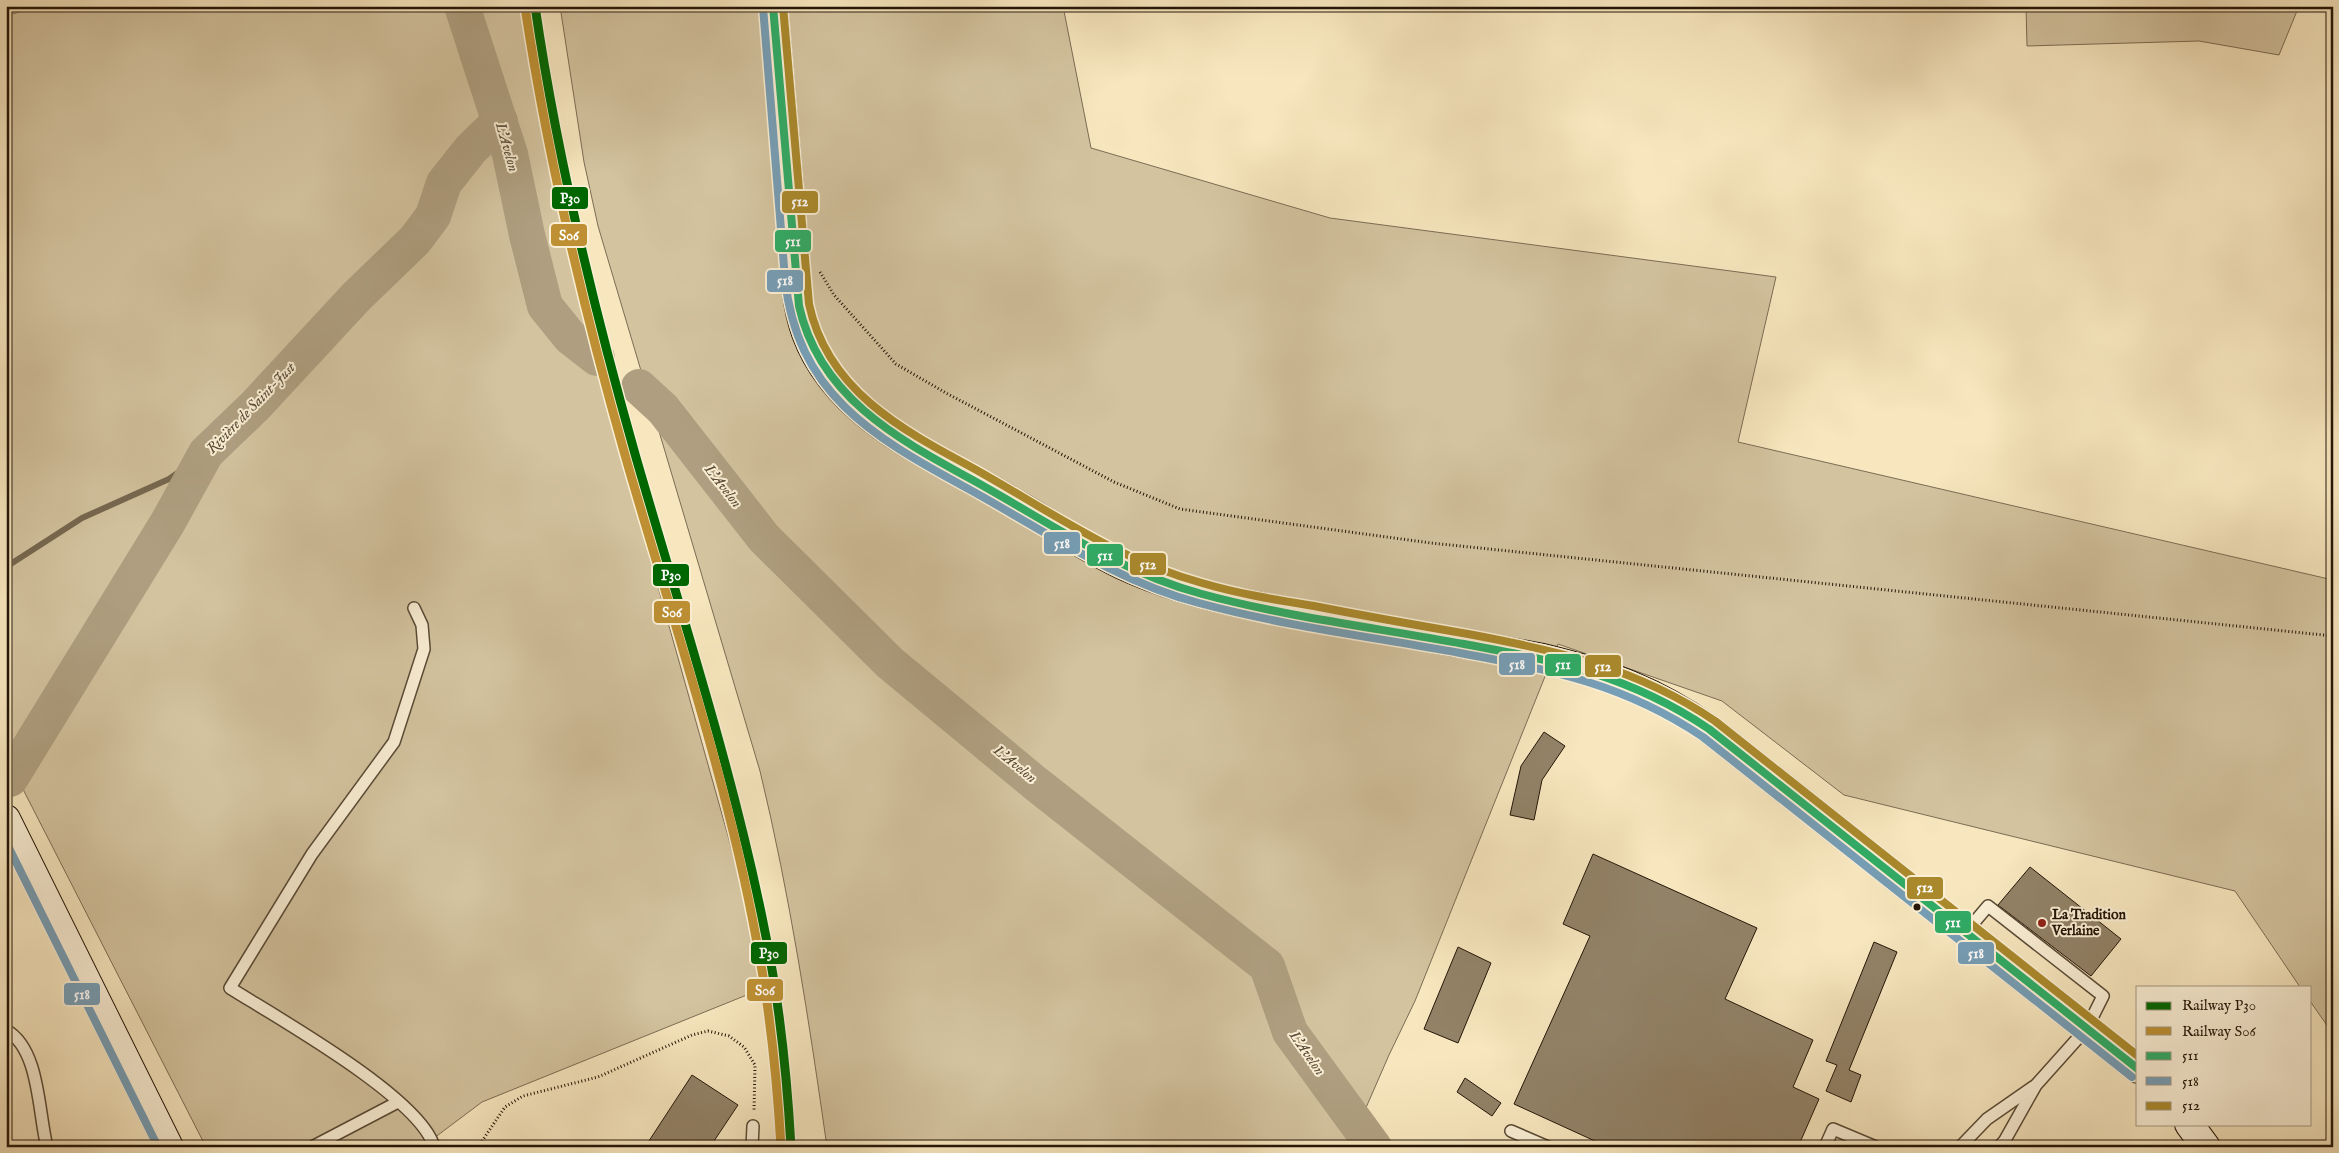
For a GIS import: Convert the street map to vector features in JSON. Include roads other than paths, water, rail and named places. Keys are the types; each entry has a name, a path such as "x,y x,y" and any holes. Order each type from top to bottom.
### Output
{"main road":[{"path":"773,6 792,226 818,320 828,344 841,365 863,390 886,410 1017,504 1121,565 1164,583 1205,596 1526,654 1588,669 1638,687 1682,710 1709,729 2088,1028 2136,1068"},
{"path":"6,819 169,1147"},
{"path":"2190,1126 2206,1147"}],"lane":[{"path":"414,608 422,625 424,649 394,742 312,854 230,988 366,1075 425,1128 434,1147"},
{"path":"1999,1147 2005,1140 2036,1085 2088,1028"},
{"path":"6,1030 20,1041 27,1052 34,1077 47,1147"},
{"path":"1960,1147 1986,1119 2036,1085"},
{"path":"312,1147 398,1102"},
{"path":"752,1147 753,1126"},
{"path":"1825,1147 1833,1129 1876,1147"},
{"path":"1511,1131 1548,1147"}],"waterway":[{"name":"L'Avelon","path":"462,6 510,154 527,235 545,306 570,337 597,358"},
{"name":"Rivière de Saint-Just","path":"10,779 168,522 206,453 255,406 356,297 415,240 433,216 444,183 471,149 500,121"},
{"name":"L'Avelon","path":"639,387 663,409 764,538 890,663 1035,783 1267,966 1290,1032 1374,1147"},
{"path":"6,567 82,518 169,479 206,453"}],"rail line":[{"name":"P30","path":"535,6 565,176 605,343 635,454 723,754 753,876 771,963 779,1015 791,1147"},
{"name":"S06","path":"525,7 544,120 595,344 625,455 697,697 745,881 762,968 769,1019 781,1147"}],"place":[{"name":"La Tradition Verlaine","path":"2042,923"}]}
